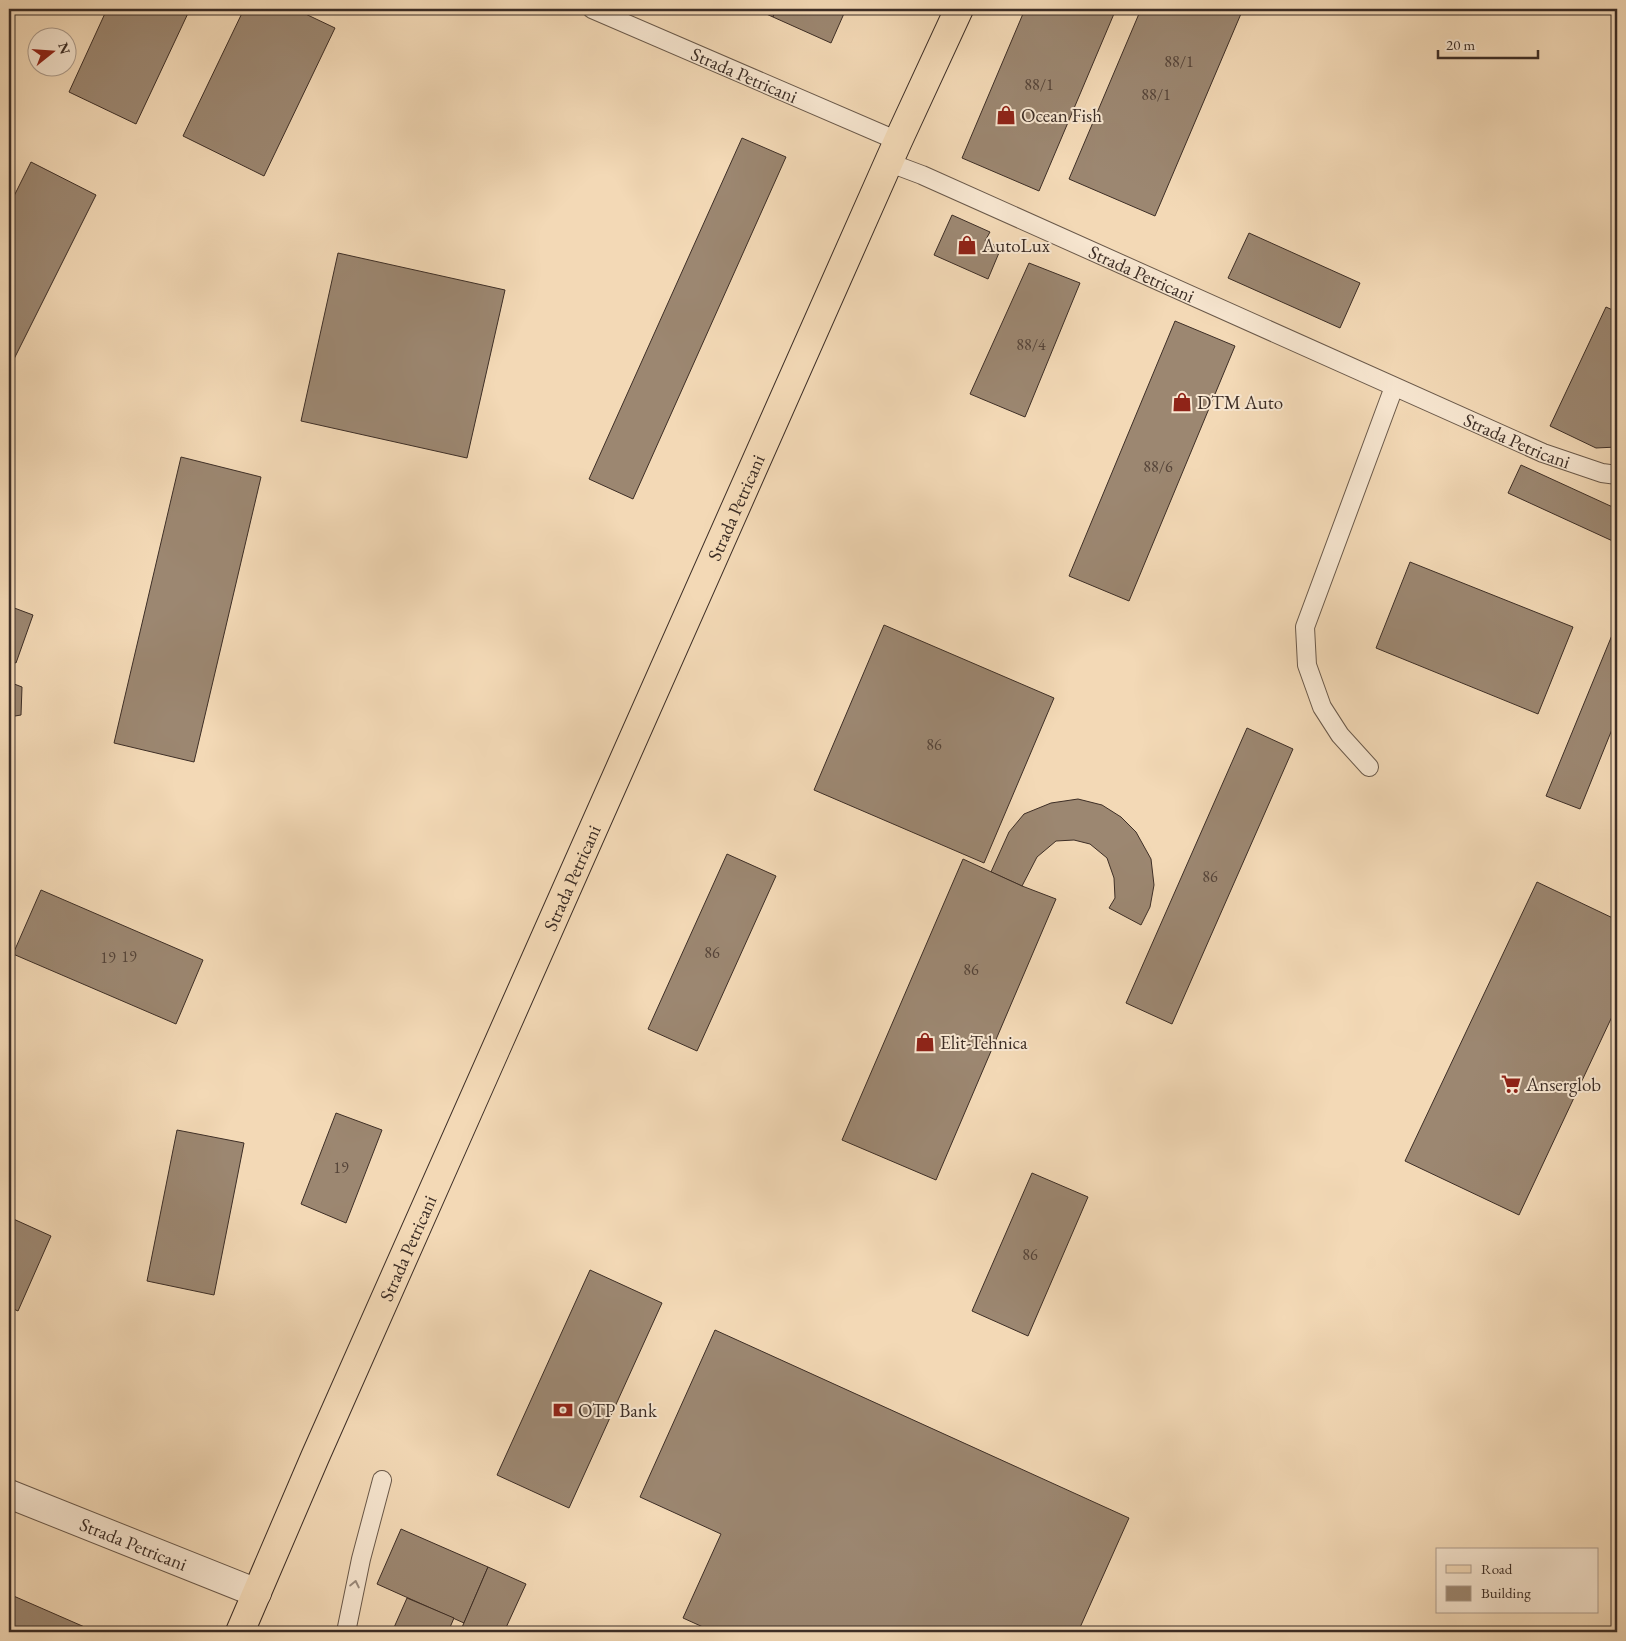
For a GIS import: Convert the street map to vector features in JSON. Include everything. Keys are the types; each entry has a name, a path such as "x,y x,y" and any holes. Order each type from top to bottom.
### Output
{"main road":[{"name":"Strada Petricani","path":"240,1632 315,1457 959,9"}],"street":[{"name":"Strada Petricani","path":"9,1494 257,1593"}],"lane":[{"name":"Strada Petricani","path":"592,9 894,152 922,175 1543,453 1602,473 1617,475"},
{"path":"1369,767 1340,735 1322,707 1307,665 1305,627 1394,387"},
{"path":"346,1632 361,1559 382,1480"}],"building":[{"path":"107,9 190,9 136,124 69,92 75,78 78,78 78,72"},
{"path":"244,9 295,9 335,28 264,176 183,136"},
{"path":"755,9 776,9 773,17"},
{"path":"776,9 846,9 831,43 773,17"},
{"path":"1025,9 1116,9 1039,191 962,158"},
{"path":"1141,9 1243,9 1155,216 1069,179"},
{"path":"742,138 786,157 633,499 589,479"},
{"path":"31,162 96,195 9,369 9,206"},
{"path":"952,215 990,232 985,241 1001,248 988,279 934,255"},
{"path":"1249,233 1360,283 1340,328 1228,278"},
{"path":"338,253 505,290 467,458 301,421"},
{"path":"1029,263 1080,283 1025,417 970,394"},
{"path":"1606,307 1617,312 1617,447 1596,448 1550,426"},
{"path":"1175,321 1235,346 1129,601 1069,576"},
{"path":"181,457 261,477 194,762 114,743"},
{"path":"1521,465 1617,509 1617,543 1508,493"},
{"path":"1410,562 1573,627 1538,714 1376,648"},
{"path":"9,606 33,615 16,663 9,660"},
{"path":"1617,623 1617,717 1580,809 1546,796"},
{"path":"884,625 1054,698 984,863 814,790"},
{"path":"9,682 22,687 21,715 9,717"},
{"path":"1247,728 1293,749 1172,1024 1126,1003"},
{"path":"1078,799 1102,805 1121,817 1136,832 1151,859 1154,885 1150,907 1141,925 1109,908 1115,898 1114,878 1107,858 1090,844 1074,840 1056,841 1037,857 1022,886 991,872 1009,832 1024,814 1051,803"},
{"path":"727,854 776,876 697,1051 648,1029"},
{"path":"963,859 1056,899 936,1180 842,1140"},
{"name":"Anserglob","path":"1537,882 1617,920 1617,1006 1519,1215 1405,1161"},
{"path":"41,890 203,960 176,1024 13,954"},
{"path":"336,1113 382,1130 346,1223 301,1204"},
{"path":"177,1130 244,1143 214,1295 147,1281"},
{"path":"1032,1173 1088,1197 1028,1336 972,1311"},
{"path":"9,1217 51,1236 18,1311 9,1307"},
{"path":"590,1270 662,1303 569,1508 497,1475"},
{"path":"715,1330 1129,1518 1078,1632 714,1632 683,1618 721,1534 640,1497"},
{"path":"401,1529 488,1567 464,1623 377,1584"},
{"path":"488,1567 526,1584 504,1632 460,1632"},
{"path":"9,1594 96,1632 9,1632"},
{"path":"407,1598 454,1618 448,1632 392,1632"}],"place":[{"name":"Ocean Fish","path":"1006,115"},
{"name":"AutoLux","path":"967,245"},
{"name":"DTM Auto","path":"1182,402"},
{"name":"Elit-Tehnica","path":"925,1042"},
{"name":"Anserglob","path":"1511,1084"},
{"name":"OTP Bank","path":"563,1410"}]}
